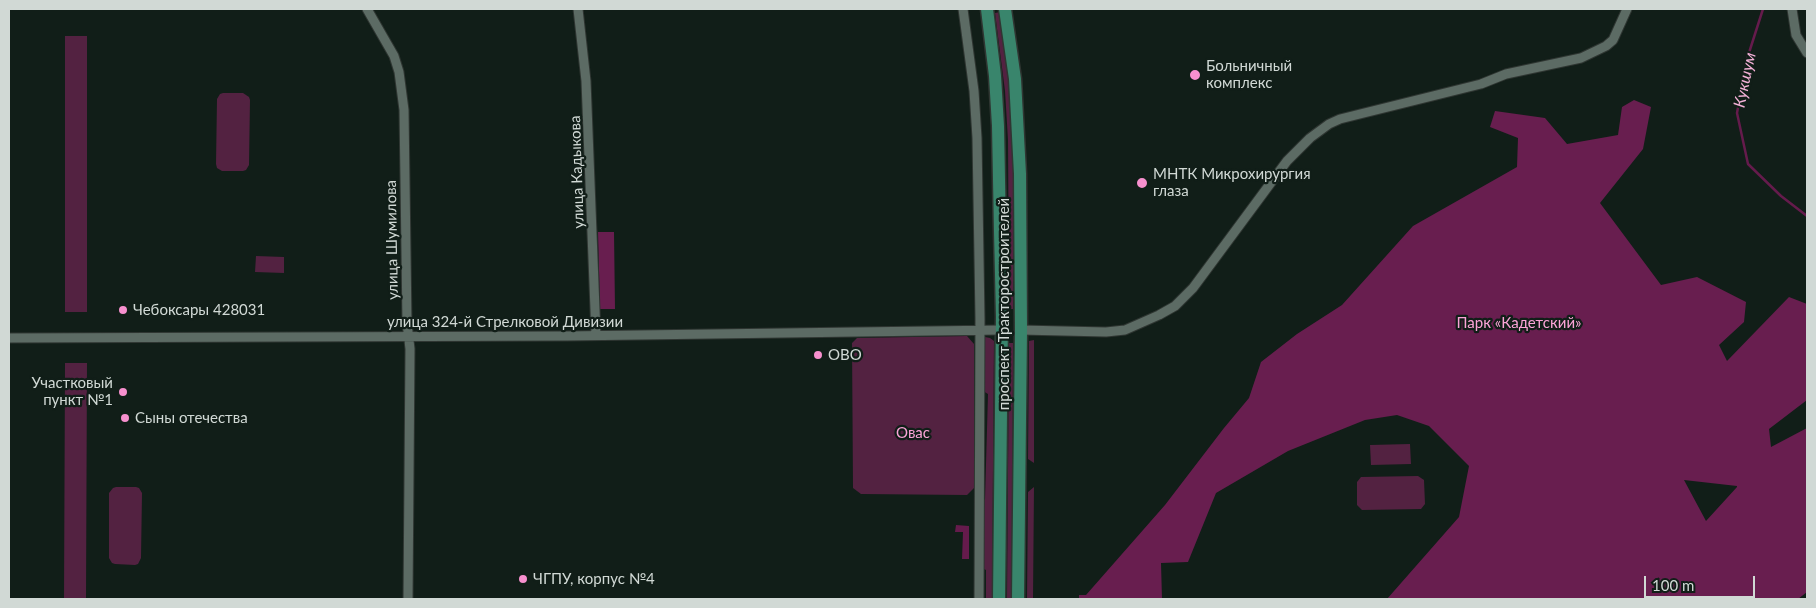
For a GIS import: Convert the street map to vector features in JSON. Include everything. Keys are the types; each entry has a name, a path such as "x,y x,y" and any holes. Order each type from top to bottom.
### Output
{"main road":[{"name":"проспект Тракторостроителей","path":"987,9 995,76 998,126 1002,330 999,599"},
{"name":"проспект Тракторостроителей","path":"1005,9 1015,79 1018,130 1021,330 1018,599"},
{"path":"1002,330 1021,330"}],"street":[{"name":"улица Шумилова","path":"368,9 394,56 402,93 408,336 408,599"},
{"name":"улица Кадыкова","path":"578,9 586,81 596,335"},
{"path":"963,9 974,91 977,138 980,330 979,599"},
{"path":"1021,330 1106,332 1125,330 1160,316 1175,306 1192,288 1286,161 1310,138 1329,124 1340,119 1481,84 1506,74 1581,58 1606,46 1613,40 1627,9"},
{"path":"1792,9 1796,35 1807,53"},
{"name":"улица 324-й Стрелковой Дивизии","path":"9,338 596,335 1002,330"}],"green space":[{"path":"1000,12 1010,91 1013,140 1013,309 1009,309 1008,140 1005,91 995,13"},
{"path":"65,36 87,36 87,312 65,312"},
{"path":"223,93 243,93 250,100 249,165 243,171 222,171 217,168 217,99"},
{"name":"Парк «Кадетский»","path":"1634,100 1651,107 1643,149 1600,203 1661,285 1697,277 1746,302 1744,322 1719,345 1727,361 1789,297 1807,304 1807,400 1769,429 1771,447 1807,428 1807,592 1798,599 1387,599 1459,517 1469,466 1429,426 1397,415 1365,420 1288,451 1216,493 1188,562 1161,563 1162,599 1079,599 1079,595 1086,595 1165,505 1249,398 1261,362 1297,334 1342,305 1413,226 1517,167 1518,138 1490,127 1495,111 1545,118 1567,144 1618,135 1622,107","holes":["1684,480 1737,486 1706,521"]},
{"path":"598,232 614,232 615,309 600,309"},
{"path":"256,256 284,257 284,273 255,272"},
{"name":"Овас","path":"967,336 974,344 974,488 967,495 861,494 853,488 852,343 857,338"},
{"path":"985,337 994,341 992,599 986,599 986,570 982,568 982,502 985,499 988,394 983,391"},
{"path":"1034,340 1034,463 1028,459 1029,341"},
{"path":"1009,343 1013,343 1012,599 1007,599"},
{"path":"65,363 87,363 86,599 64,599"},
{"path":"1410,444 1411,464 1371,465 1370,445"},
{"path":"1418,476 1424,480 1425,504 1421,509 1362,510 1357,505 1357,482 1361,477"},
{"path":"116,487 136,487 142,493 141,558 138,564 135,565 115,564 109,558 109,493"},
{"path":"1034,487 1033,599 1027,599 1028,492"}],"shaded area":[{"path":"956,525 969,526 969,559 962,559 963,532 955,532"}],"waterway":[{"name":"Кукшум","path":"1763,9 1747,59 1737,113 1748,164 1781,196 1807,216"}],"place":[{"name":"Больничный комплекс","path":"1195,75"},
{"name":"МНТК Микрохирургия глаза","path":"1142,183"},
{"name":"Чебоксары 428031","path":"123,310"},
{"name":"ОВО","path":"818,355"},
{"name":"Участковый пункт №1","path":"123,392"},
{"name":"Сыны отечества","path":"125,418"},
{"name":"ЧГПУ, корпус №4","path":"523,579"}]}
